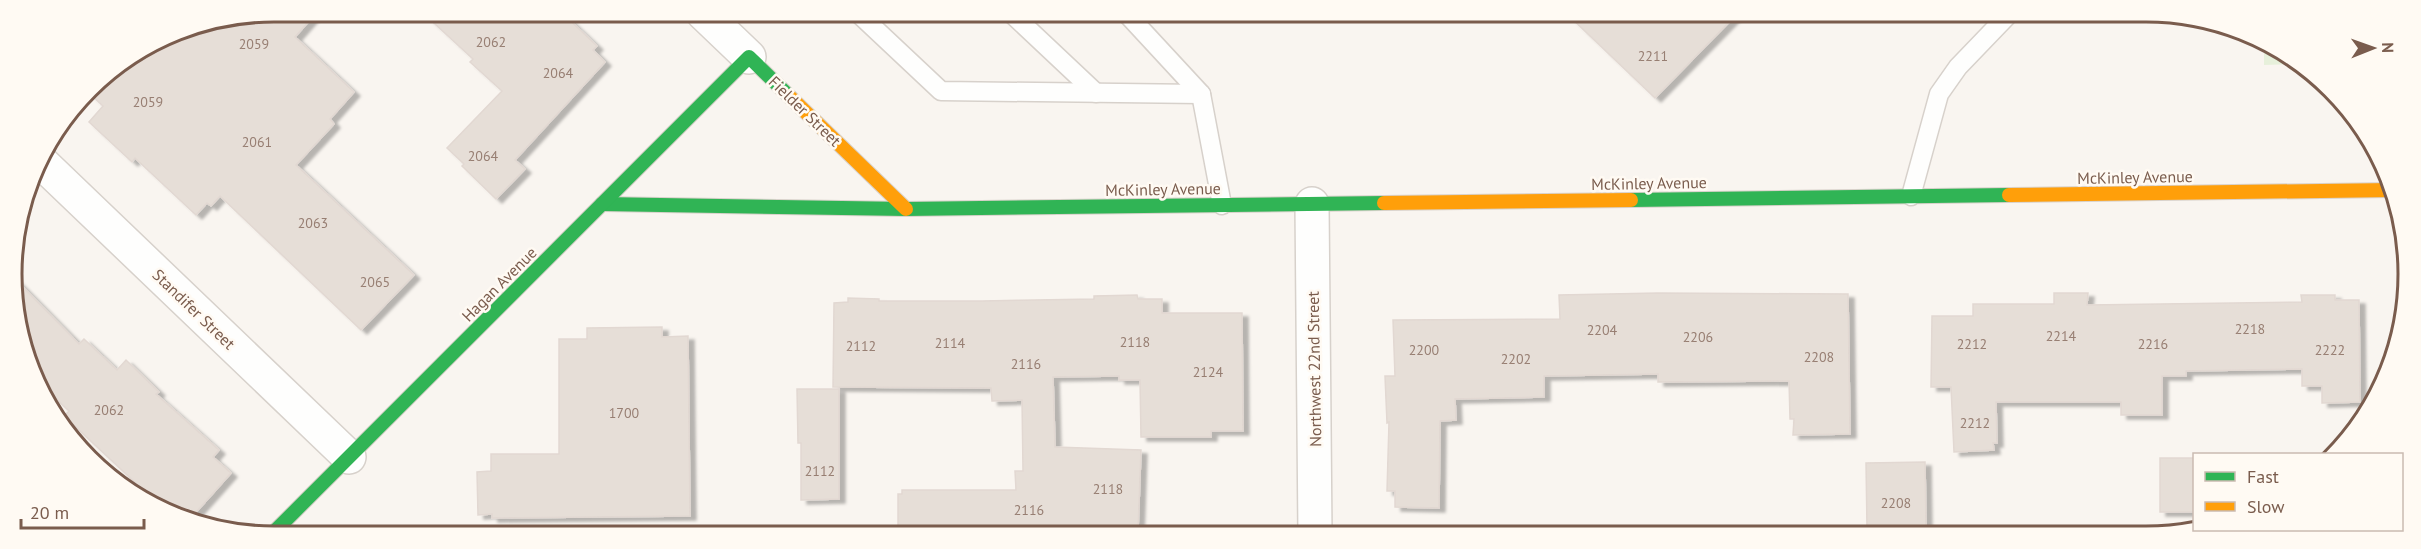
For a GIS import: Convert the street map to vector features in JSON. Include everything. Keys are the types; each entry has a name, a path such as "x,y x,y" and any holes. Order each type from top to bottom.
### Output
{"street":[{"name":"Fielder Street","path":"713,22 906,209"},
{"name":"Hagan Avenue","path":"280,526 749,57"},
{"name":"Standifer Street","path":"46,167 349,457"},
{"name":"McKinley Avenue","path":"602,204 906,209 2384,190"},
{"name":"Northwest 22nd Street","path":"1312,204 1316,526"}],"lane":[{"path":"868,22 941,91 1201,94"},
{"path":"1021,22 1096,93"},
{"path":"1134,22 1201,94 1222,205"},
{"path":"1911,196 1938,94 1958,67 2001,22"}],"green space":[{"path":"2264,51 2286,64 2264,65"}],"building":[{"path":"274,22 308,22 295,37 354,92 330,119 334,124 296,165 414,275 361,330 220,196 211,206 207,203 196,215 135,158 132,162 89,122 103,106 94,98 96,96 134,65 163,48 225,27"},
{"path":"433,22 572,22 597,46 593,50 605,62 515,160 525,169 496,199 447,148 502,91 470,62 473,59"},
{"path":"1575,22 1729,22 1655,98"},
{"path":"23,287 79,344 84,339 117,370 126,360 159,392 156,394 219,450 213,457 231,473 193,513 163,501 142,489 70,422 65,415 69,411 55,398 36,356 27,324"},
{"path":"2054,293 2088,293 2087,305 2302,302 2301,295 2335,295 2335,300 2359,300 2360,402 2322,403 2322,386 2302,386 2302,369 2186,371 2186,376 2162,376 2162,415 2121,415 2121,402 1996,402 1997,443 1993,443 1994,450 1954,452 1951,387 1931,387 1932,316 1973,316 1973,304 2054,304"},
{"path":"1848,294 1850,434 1793,435 1794,419 1790,419 1789,381 1658,382 1658,374 1544,376 1544,397 1455,399 1456,420 1440,421 1439,508 1395,507 1395,491 1387,491 1389,422 1387,423 1385,376 1395,376 1393,320 1560,319 1559,295"},
{"path":"1137,295 1138,299 1162,299 1162,313 1242,313 1243,431 1211,431 1211,437 1141,437 1140,380 1119,380 1119,376 1053,377 1055,447 1141,450 1138,526 898,526 898,494 902,494 902,490 1016,490 1015,471 1023,471 1022,400 992,401 991,388 833,387 834,303 848,302 848,298 879,299 879,301 982,301 1094,299 1094,296"},
{"path":"662,327 662,337 688,336 690,516 492,518 492,514 478,515 477,472 491,471 491,454 559,454 559,339 587,339 587,328"},
{"path":"797,389 839,389 839,499 801,500 801,443 798,443"},
{"path":"2160,458 2193,458 2193,512 2160,512"},
{"path":"1925,462 1926,526 1867,526 1866,463"}],"traffic: fast":[{"path":"280,526 749,57 789,96"},
{"path":"1631,200 2009,195"},
{"path":"602,204 906,209 1384,203"}],"traffic: slow":[{"path":"789,96 906,209"},
{"path":"2009,195 2384,190"},
{"path":"1384,203 1631,200"}]}
